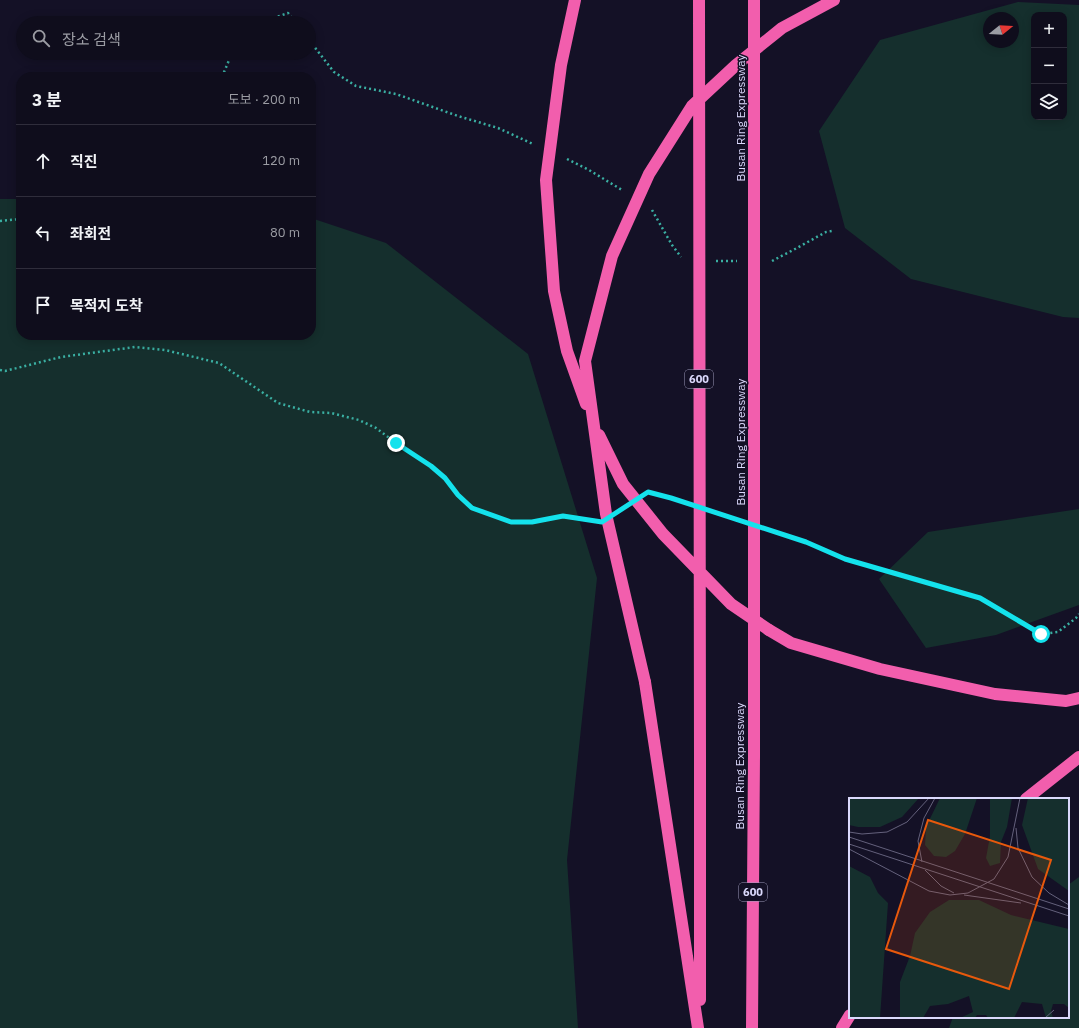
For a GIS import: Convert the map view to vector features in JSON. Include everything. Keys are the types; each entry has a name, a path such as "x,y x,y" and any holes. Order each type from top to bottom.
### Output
{"highway":[{"path":"575,0 561,65 546,180 554,291 567,351 594,426 623,484 663,534 731,604 791,643 880,669 994,694 1066,701 1079,698"},
{"name":"600","path":"699,0 699,1028"},
{"name":"Busan Ring Expressway","path":"752,1028 754,756 754,0"},
{"path":"699,1028 645,682 606,514 585,361 612,256 649,174 692,106 736,65 782,28 834,0"},
{"path":"1027,798 1079,757"},
{"path":"842,1028 849,1017"}],"path":[{"path":"277,16 288,12 291,16"},
{"path":"316,49 334,72 356,86 396,94 458,116 498,128 540,147"},
{"path":"224,72 229,60"},
{"path":"561,157 589,170 626,193"},
{"path":"651,209 672,245 685,261"},
{"path":"0,221 16,219"},
{"path":"771,261 796,250 826,232 832,231"},
{"path":"708,261 740,261"},
{"path":"0,370 4,371 61,357 135,347 165,350 219,363 278,403 310,412 331,414 359,420 376,428 431,466 445,478 458,495 472,508 511,522 532,522 563,516 594,521"},
{"path":"654,494 686,503"},
{"path":"716,513 739,520"},
{"path":"769,530 806,542 845,559 980,598 1041,634 1058,632 1079,614"}],"green space":[{"path":"1018,2 1079,5 1079,318 1063,317 911,279 845,228 819,131 880,40"},
{"path":"0,199 16,199 16,340 316,340 316,220 386,243 528,354 597,578 567,860 578,1028 0,1028"},
{"path":"1079,509 1079,605 996,635 926,648 879,579 928,532"},
{"path":"1079,877 1079,1028 949,1028 953,1018 1069,1018 1069,884"}],"route":[{"path":"396,443 431,466 445,478 458,495 472,508 511,522 532,522 563,516 602,522 648,492 671,498 806,542 845,559 980,598 1041,634"}]}
